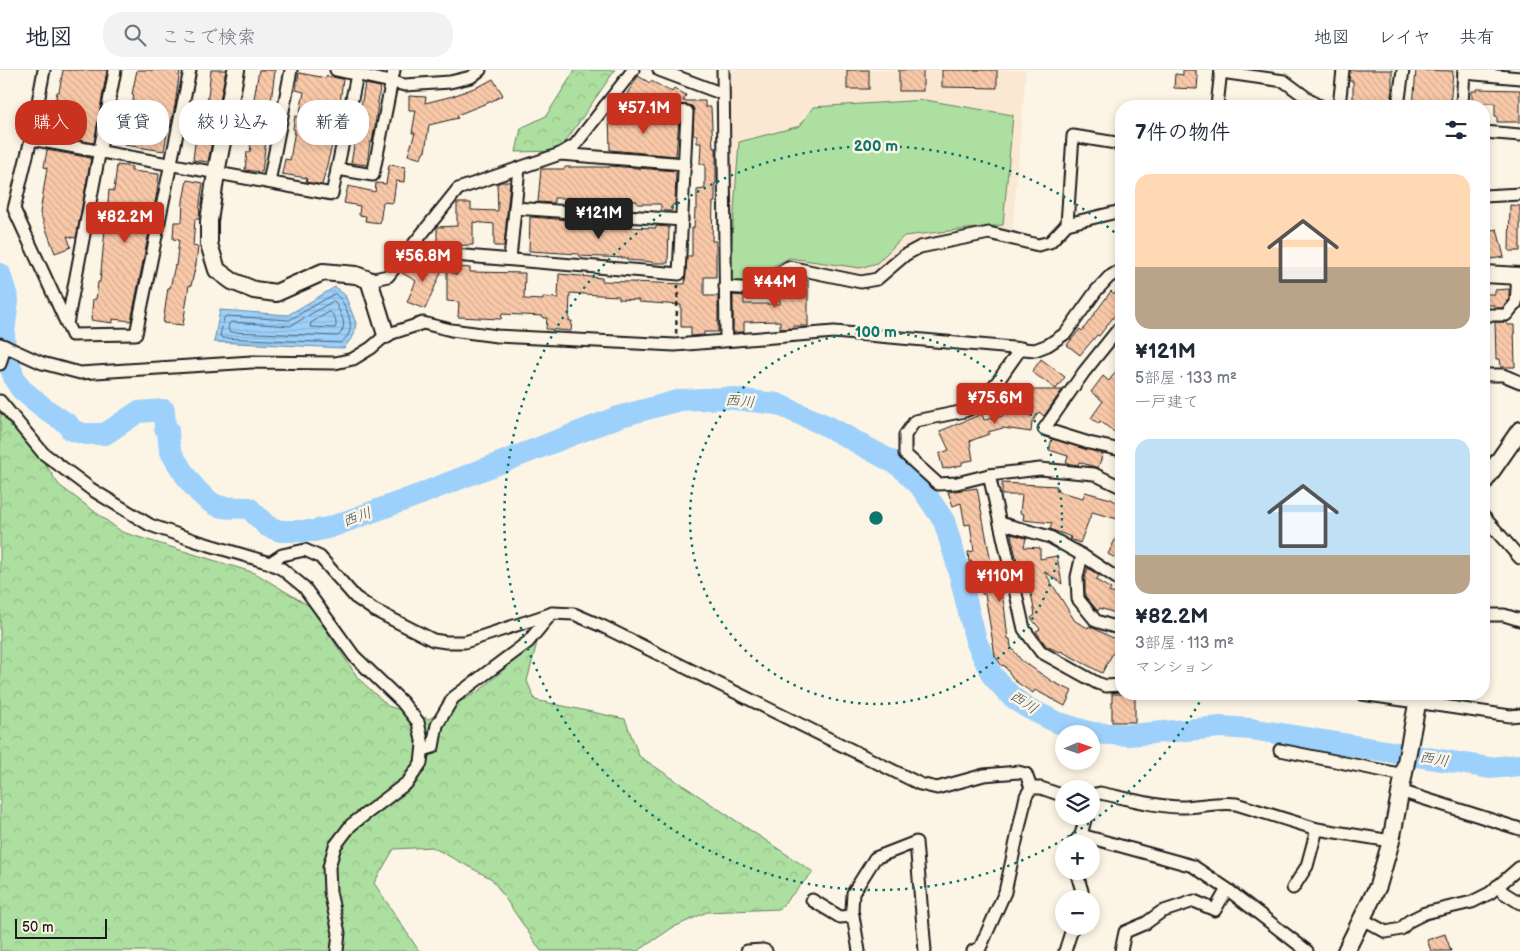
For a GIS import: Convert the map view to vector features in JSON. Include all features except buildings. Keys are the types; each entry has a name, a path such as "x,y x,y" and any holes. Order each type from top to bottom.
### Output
{"street":[{"path":"38,100 44,70"},
{"path":"67,324 115,70"},
{"path":"30,145 14,209 72,335 136,334 190,70"},
{"path":"236,70 216,173 209,221 208,244 217,270 232,281 254,290 276,293 323,272 356,275 370,280 388,276 458,189 560,154 575,145 632,70"},
{"path":"269,182 291,70"},
{"path":"336,70 405,85 450,82 471,77 480,70"},
{"path":"337,169 373,175 394,70"},
{"path":"659,70 723,94"},
{"path":"722,70 726,340"},
{"path":"1340,100 1343,70"},
{"path":"1399,100 1403,70"},
{"path":"1218,100 1221,71 1284,76 1311,100"},
{"path":"1462,100 1464,71 1520,78"},
{"path":"66,145 332,194 356,75"},
{"path":"408,251 679,274 688,112 605,106"},
{"path":"1490,132 1520,135"},
{"path":"1067,224 1073,136 1115,143"},
{"path":"560,154 685,164"},
{"path":"510,259 519,168"},
{"path":"1490,196 1520,194"},
{"path":"515,208 682,220"},
{"path":"725,286 756,289 789,267 861,282 876,278 905,255 920,248 989,233 1038,245 1050,242 1067,224 1115,212"},
{"path":"0,364 2,345 42,362 80,372 252,362 335,363 353,359 371,348 386,335 423,323 451,330 497,336 675,345 834,332 1035,350 1048,345 1066,333 1108,276 1115,273"},
{"path":"1490,274 1519,276 1516,302 1506,315 1490,315"},
{"path":"370,280 386,335"},
{"path":"1115,333 1084,372 1044,429 1088,443 1115,449"},
{"path":"1021,348 998,381 976,406 965,411 915,421 905,435 904,454 938,484 957,483 989,475 1040,469 1094,474 1115,484"},
{"path":"1490,376 1503,376 1520,382"},
{"path":"0,401 43,453 91,489 150,525 270,563 282,569 304,587 354,656 402,702 418,722 424,745 421,763 408,782 351,825 335,846 329,867 330,892 339,933 337,951"},
{"path":"1490,473 1520,430"},
{"path":"989,475 1024,629 1041,652 1097,683 1106,686 1115,685"},
{"path":"1000,523 1050,537 1115,577"},
{"path":"1490,524 1520,558"},
{"path":"270,563 282,555 306,550 320,557 355,597 374,610 433,640 465,642 553,613 574,614 602,626 920,784 937,788 984,775 1018,772 1026,774 1031,788"},
{"path":"1082,555 1077,578 1078,599 1096,621 1115,627"},
{"path":"423,750 433,747 437,725 453,698 528,642 553,613"},
{"path":"1490,615 1504,615 1520,620"},
{"path":"1346,951 1378,886 1391,842 1418,700"},
{"path":"1428,700 1510,716 1520,715"},
{"path":"1280,750 1404,775"},
{"path":"1031,788 1041,788 1055,793"},
{"path":"979,950 1005,892 1026,796 1031,788"},
{"path":"1400,791 1520,829"},
{"path":"1100,793 1184,807 1222,803 1236,804 1317,830 1391,842"},
{"path":"1293,888 1307,866 1317,830"},
{"path":"859,951 852,916 853,893 875,858 916,842 925,951"},
{"path":"1100,845 1194,866 1307,951"},
{"path":"1362,919 1386,932 1400,930 1409,921 1424,913 1472,902 1490,893 1520,867"},
{"path":"1498,886 1504,893 1520,903"},
{"path":"1121,951 1125,932 1146,923 1161,912 1194,901 1215,910 1227,889"},
{"path":"812,900 840,917 852,916"},
{"path":"1065,951 1070,935"},
{"path":"746,951 766,951"}],"path":[{"path":"675,345 679,274"}],"shaded area":[{"path":"726,70 1026,70 1012,238 992,233 909,244 884,267 865,275 787,262 766,277 748,286 722,280"}],"green space":[{"path":"575,70 615,70 559,151 516,152 521,128 546,116"},
{"path":"925,100 1013,115 1003,225 904,236 877,263 860,268 789,258 742,283 731,280 730,265 739,142 800,126 813,107"},
{"path":"0,410 31,442 59,485 122,532 255,573 311,607 358,678 388,706 429,719 479,691 510,664 540,631 527,681 535,700 625,719 639,756 813,872 779,909 707,912 672,928 638,951 541,951 492,879 432,847 394,849 374,883 419,951 0,951"}],"water":[{"path":"335,287 345,295 356,323 354,335 344,348 214,342 220,310 288,315"}],"waterway":[{"name":"西川","path":"0,274 8,300 4,333 5,351 15,380 21,389 69,425 71,430 85,434 105,434 138,412 164,410 165,428 168,430 171,452 197,491 218,506 249,508 267,526 280,531 314,531 331,527 424,493 618,417 680,400 726,398 777,404 829,427 900,466 921,487 944,521 956,560 976,641 992,675 1011,696 1026,707 1056,722 1092,733 1129,735 1221,727 1251,729 1490,768 1520,765"}]}
